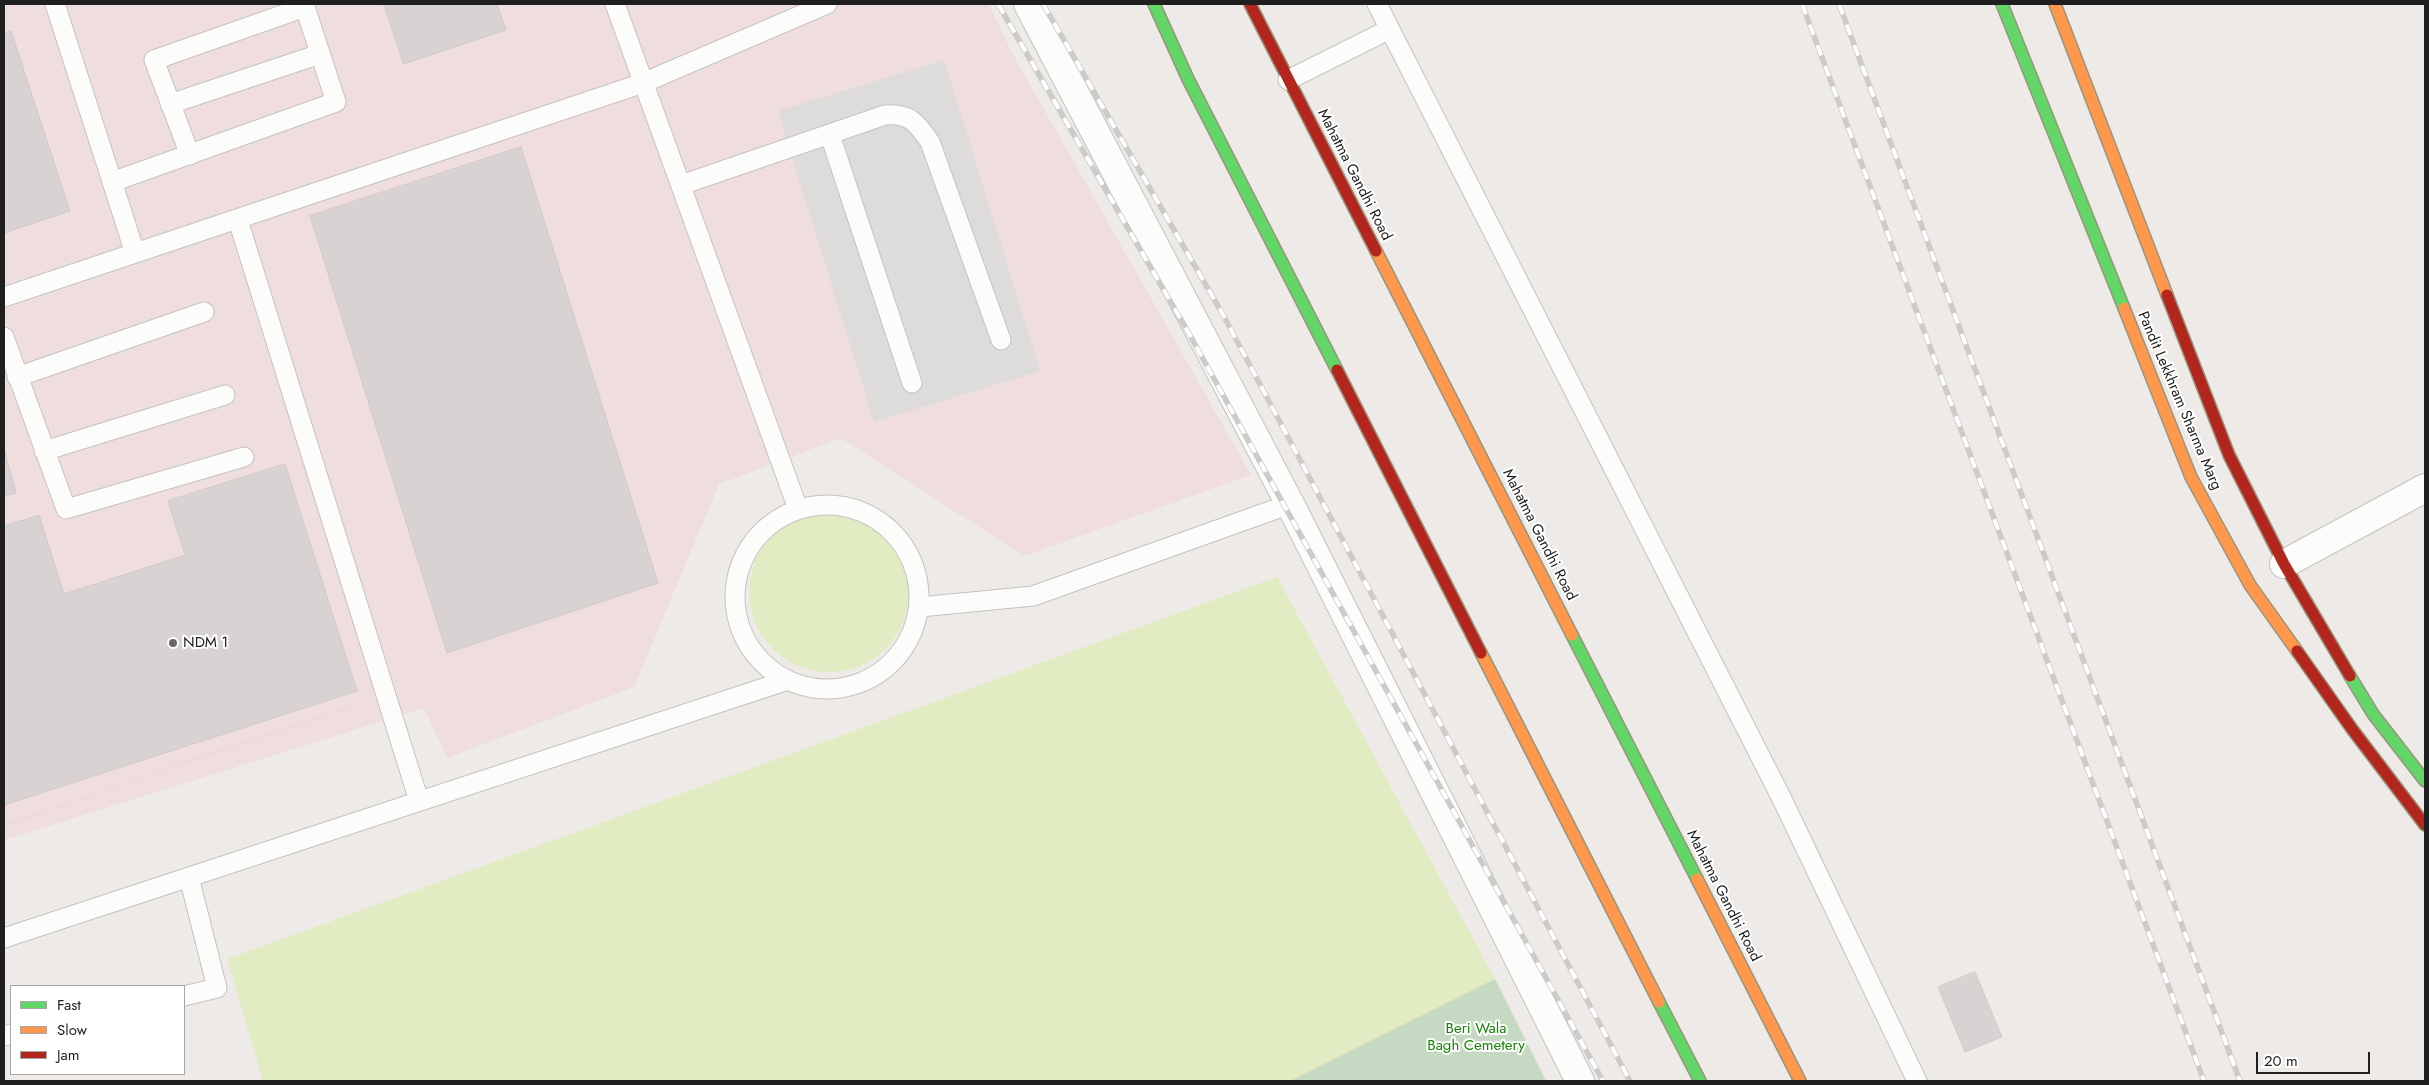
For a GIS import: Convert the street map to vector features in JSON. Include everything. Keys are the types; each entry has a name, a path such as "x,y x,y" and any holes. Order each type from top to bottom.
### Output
{"main road":[{"path":"1154,4 1188,79 1700,1081"},
{"name":"Mahatma Gandhi Road","path":"1250,4 1800,1081"},
{"name":"Pandit Lekkhram Sharma Marg","path":"2002,4 2191,477 2254,582 2352,729 2425,825"},
{"name":"Pandit Lekkhram Sharma Marg","path":"2056,4 2229,454 2280,567 2373,714 2425,781"}],"street":[{"path":"1028,4 1290,504 1580,1081"},
{"path":"2280,567 2425,488"}],"lane":[{"path":"55,4 135,253"},
{"path":"615,4 798,509"},
{"path":"4,297 643,83 827,4"},
{"path":"1377,4 1781,797 1917,1081"},
{"path":"112,182 190,155 336,102 305,7 154,60 190,155"},
{"path":"1288,80 1390,29"},
{"path":"170,104 320,54"},
{"path":"681,185 885,115 897,114 907,117 918,124 930,142 1001,340"},
{"path":"830,135 912,383"},
{"path":"238,220 419,801"},
{"path":"17,377 204,312"},
{"path":"4,337 66,509 244,457"},
{"path":"44,451 225,395"},
{"path":"920,607 1033,596 1290,504"},
{"path":"838,505 870,514 900,538 916,568 920,607 911,640 888,668 856,686 817,690 785,681 757,659 739,626 734,600 744,555 766,527 798,509 838,505"},
{"path":"4,938 785,681"},
{"path":"185,996 218,988 189,877"}],"path":[{"path":"4,825 386,695"}],"shaded area":[{"path":"4,4 989,4 1012,53 1251,475 1024,556 841,438 719,484 634,687 447,758 424,708 4,840"},
{"path":"944,60 1040,371 874,422 778,111"}],"green space":[{"path":"829,512 860,518 880,530 891,541 903,561 909,592 903,623 891,643 880,654 860,666 829,672 798,666 778,654 767,643 755,623 749,592 755,561 767,541 778,530 798,518"},
{"path":"1277,577 1495,979 1546,1081 263,1081 227,959"},
{"name":"Beri Wala Bagh Cemetery","path":"1495,979 1546,1081 1290,1081"}],"building":[{"path":"384,4 497,4 506,30 404,64"},
{"path":"11,31 70,211 4,233 4,34"},
{"path":"521,147 658,583 447,653 310,216"},
{"path":"4,448 16,493 4,496"},
{"name":"NDM 1","path":"285,464 357,691 4,805 4,526 39,515 64,594 185,555 168,501"},
{"path":"1975,972 2002,1037 1965,1052 1938,987"}],"railway":[{"path":"998,4 1187,330 1603,1081"},
{"path":"1043,4 1221,311 1630,1081"},
{"path":"1802,4 2204,1081"},
{"path":"1839,4 2240,1081"}],"traffic: fast":[{"path":"1154,4 1188,79 1337,370"},
{"path":"2002,4 2124,308"},
{"path":"1572,635 1697,879"},
{"path":"2350,676 2373,714 2425,781"},
{"path":"1659,1002 1700,1081"}],"traffic: slow":[{"path":"2055,4 2167,295"},
{"path":"1376,251 1572,635"},
{"path":"2124,308 2191,477 2250,585 2297,651"},
{"path":"1481,653 1659,1002"},
{"path":"1697,879 1800,1081"}],"traffic: jam":[{"path":"1250,4 1376,251"},
{"path":"2167,295 2229,455 2284,564 2350,676"},
{"path":"1337,370 1481,653"},
{"path":"2297,651 2352,729 2425,825"}],"place":[{"name":"NDM 1","path":"173,643"}]}
